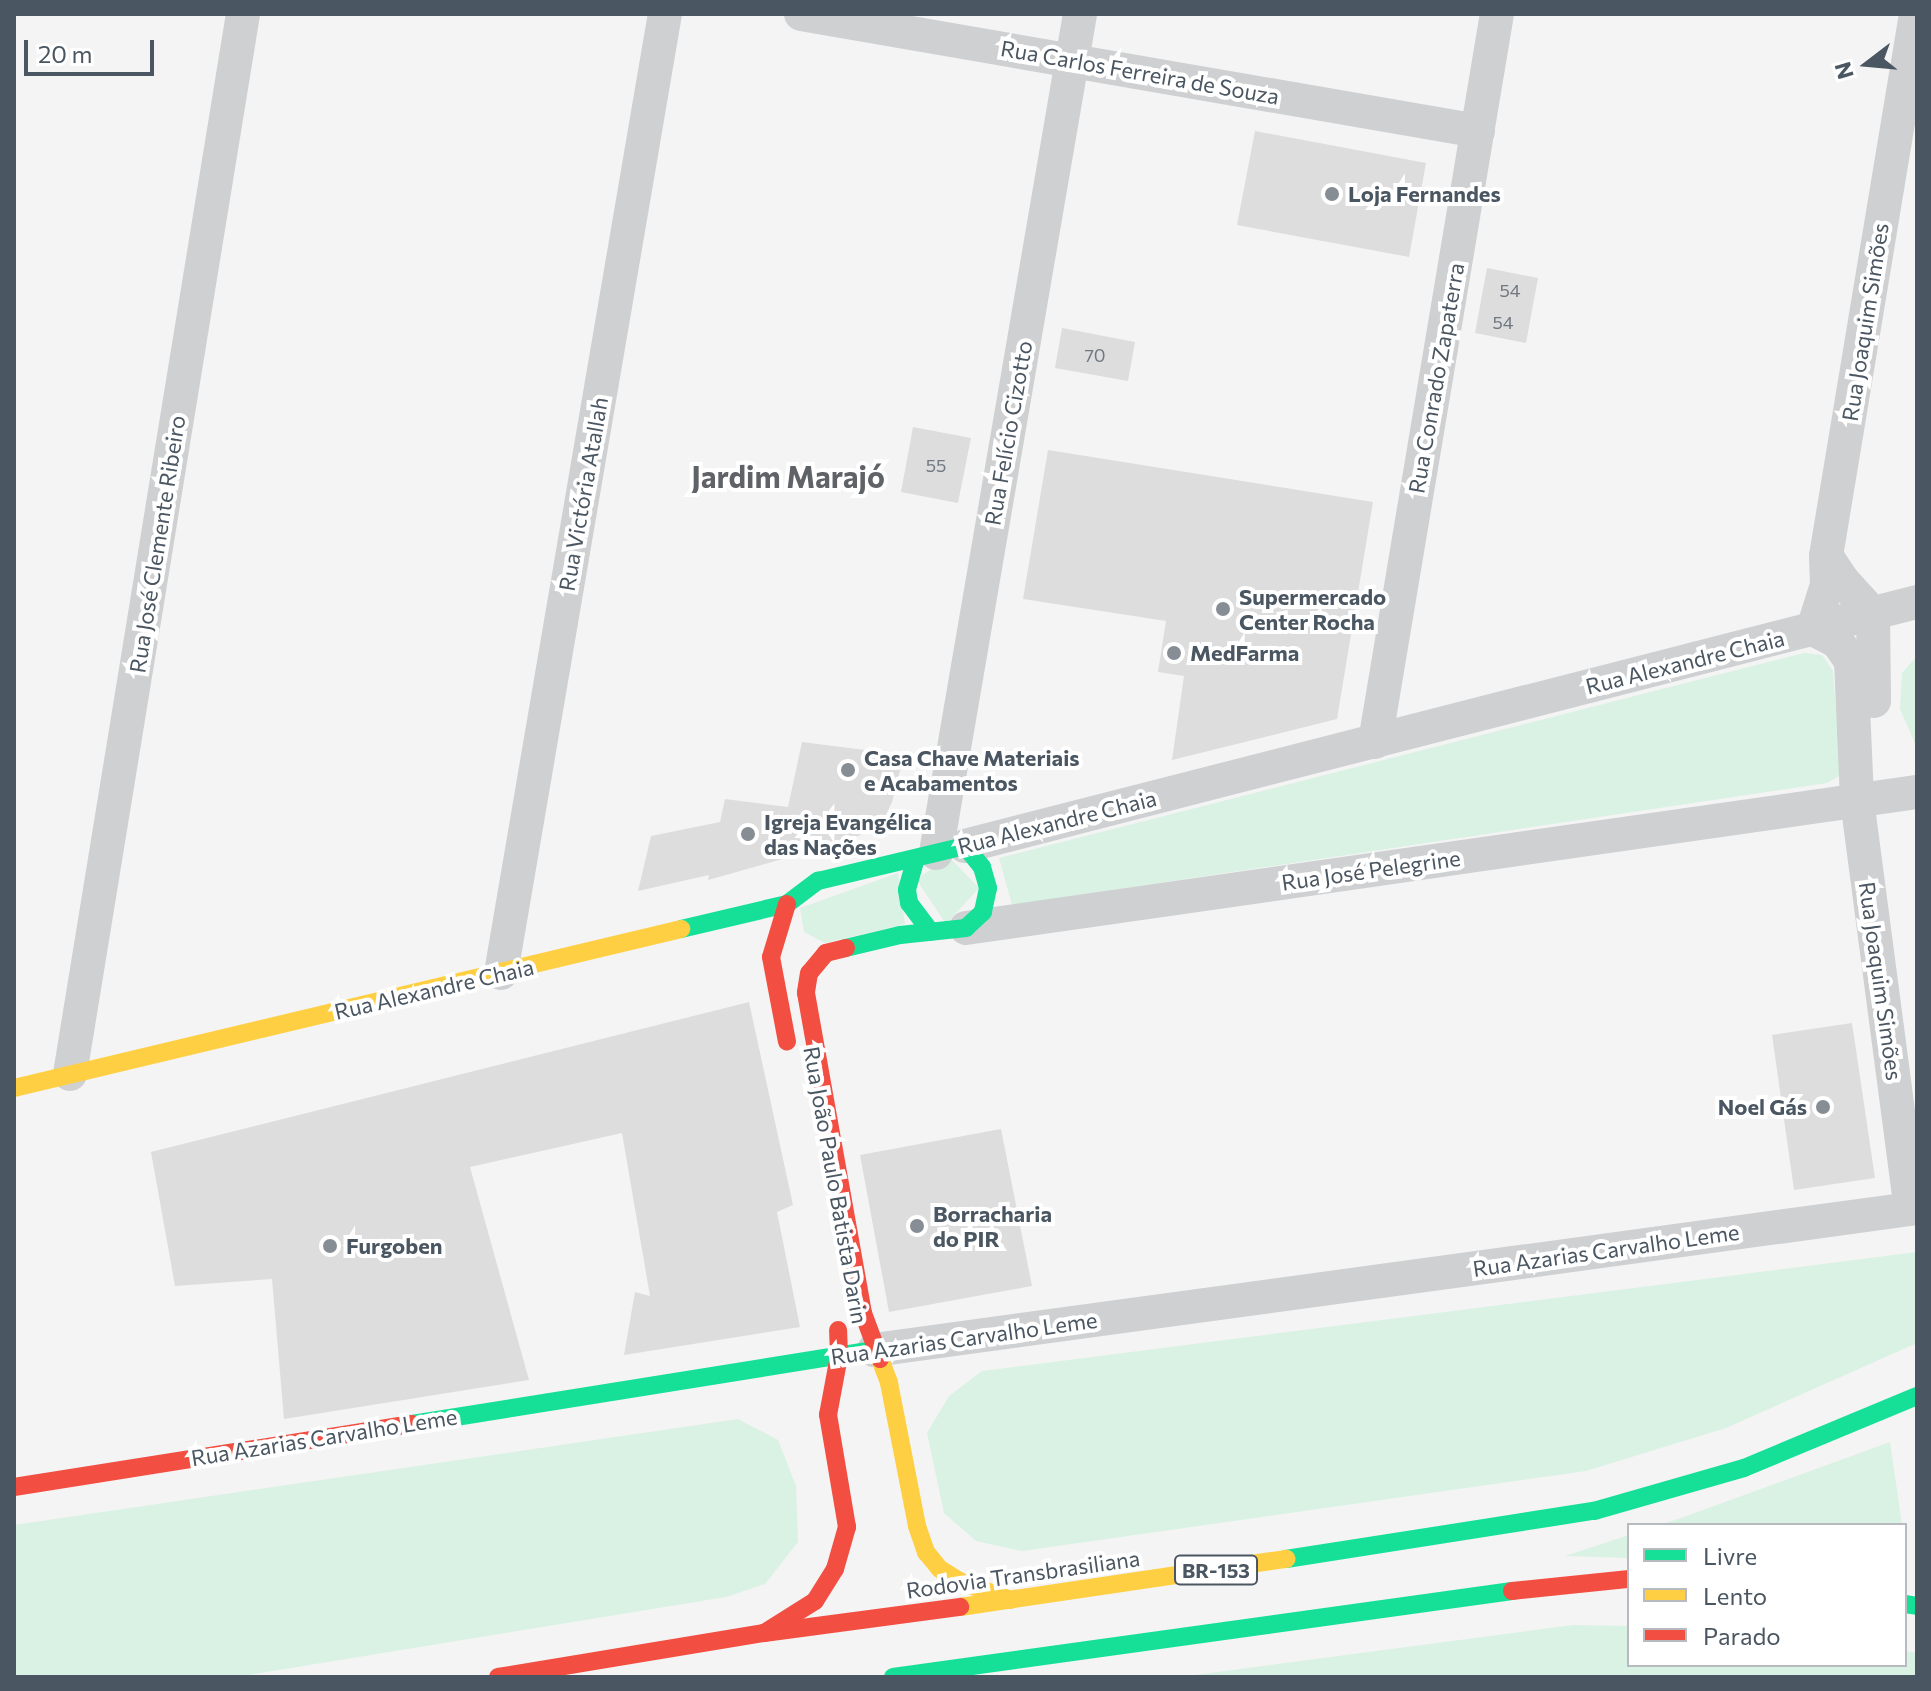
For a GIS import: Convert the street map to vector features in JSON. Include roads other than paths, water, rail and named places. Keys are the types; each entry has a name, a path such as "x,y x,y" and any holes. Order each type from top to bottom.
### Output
{"main road":[{"name":"Rua Alexandre Chaia","path":"14,1088 787,904 818,881 939,852"},
{"path":"931,932 909,903 909,876 939,852 982,867 988,888 983,912 966,928"},
{"name":"Rua João Paulo Batista Darin","path":"787,904 771,957 791,1065"},
{"name":"Rua José Pelegrine","path":"826,953 900,935 966,928"},
{"name":"Rua João Paulo Batista Darin","path":"826,953 809,973 806,993 863,1313 874,1350 889,1383 917,1526 926,1552 940,1569 959,1581 1011,1600"},
{"name":"Rua João Paulo Batista Darin","path":"764,1633 815,1601 835,1569 847,1527 828,1415 839,1356 837,1311"},
{"name":"Rua Azarias Carvalho Leme","path":"14,1487 874,1350"},
{"name":"Rodovia Transbrasiliana","path":"498,1677 764,1633 1011,1600 1594,1511 1744,1468 1917,1396"},
{"path":"893,1677 1000,1670 1552,1585 1627,1579"}],"street":[{"name":"Rua José Clemente Ribeiro","path":"70,1074 243,14"},
{"name":"Rua Victória Atallah","path":"501,973 665,14"},
{"name":"Rua Carlos Ferreira de Souza","path":"801,14 1478,131"},
{"name":"Rua Felício Cizotto","path":"939,852 1080,14"},
{"name":"Rua Conrado Zapaterra","path":"1375,742 1497,14"},
{"name":"Rua Joaquim Simões","path":"1813,629 1827,585 1826,556 1916,14"},
{"path":"1826,556 1843,581 1873,614 1866,799"},
{"name":"Rua Alexandre Chaia","path":"939,852 1917,602"},
{"path":"1813,629 1837,641 1851,661 1866,799"},
{"name":"Rua José Pelegrine","path":"966,928 1917,792"},
{"name":"Rua Joaquim Simões","path":"1866,799 1917,1116"},
{"name":"Rua Joaquim Simões","path":"1866,799 1914,1208"},
{"name":"Rua Azarias Carvalho Leme","path":"874,1350 1914,1208"}],"place":[{"name":"Loja Fernandes","path":"1332,194"},
{"name":"Supermercado Center Rocha","path":"1223,609"},
{"name":"MedFarma","path":"1174,653"},
{"name":"Casa Chave Materiais e Acabamentos","path":"848,770"},
{"name":"Igreja Evangélica das Nações","path":"748,834"},
{"name":"Noel Gás","path":"1823,1107"},
{"name":"Borracharia do PIR","path":"917,1226"},
{"name":"Furgoben","path":"330,1246"}],"district":[{"name":"Jardim Marajó","path":"788,476"}]}
